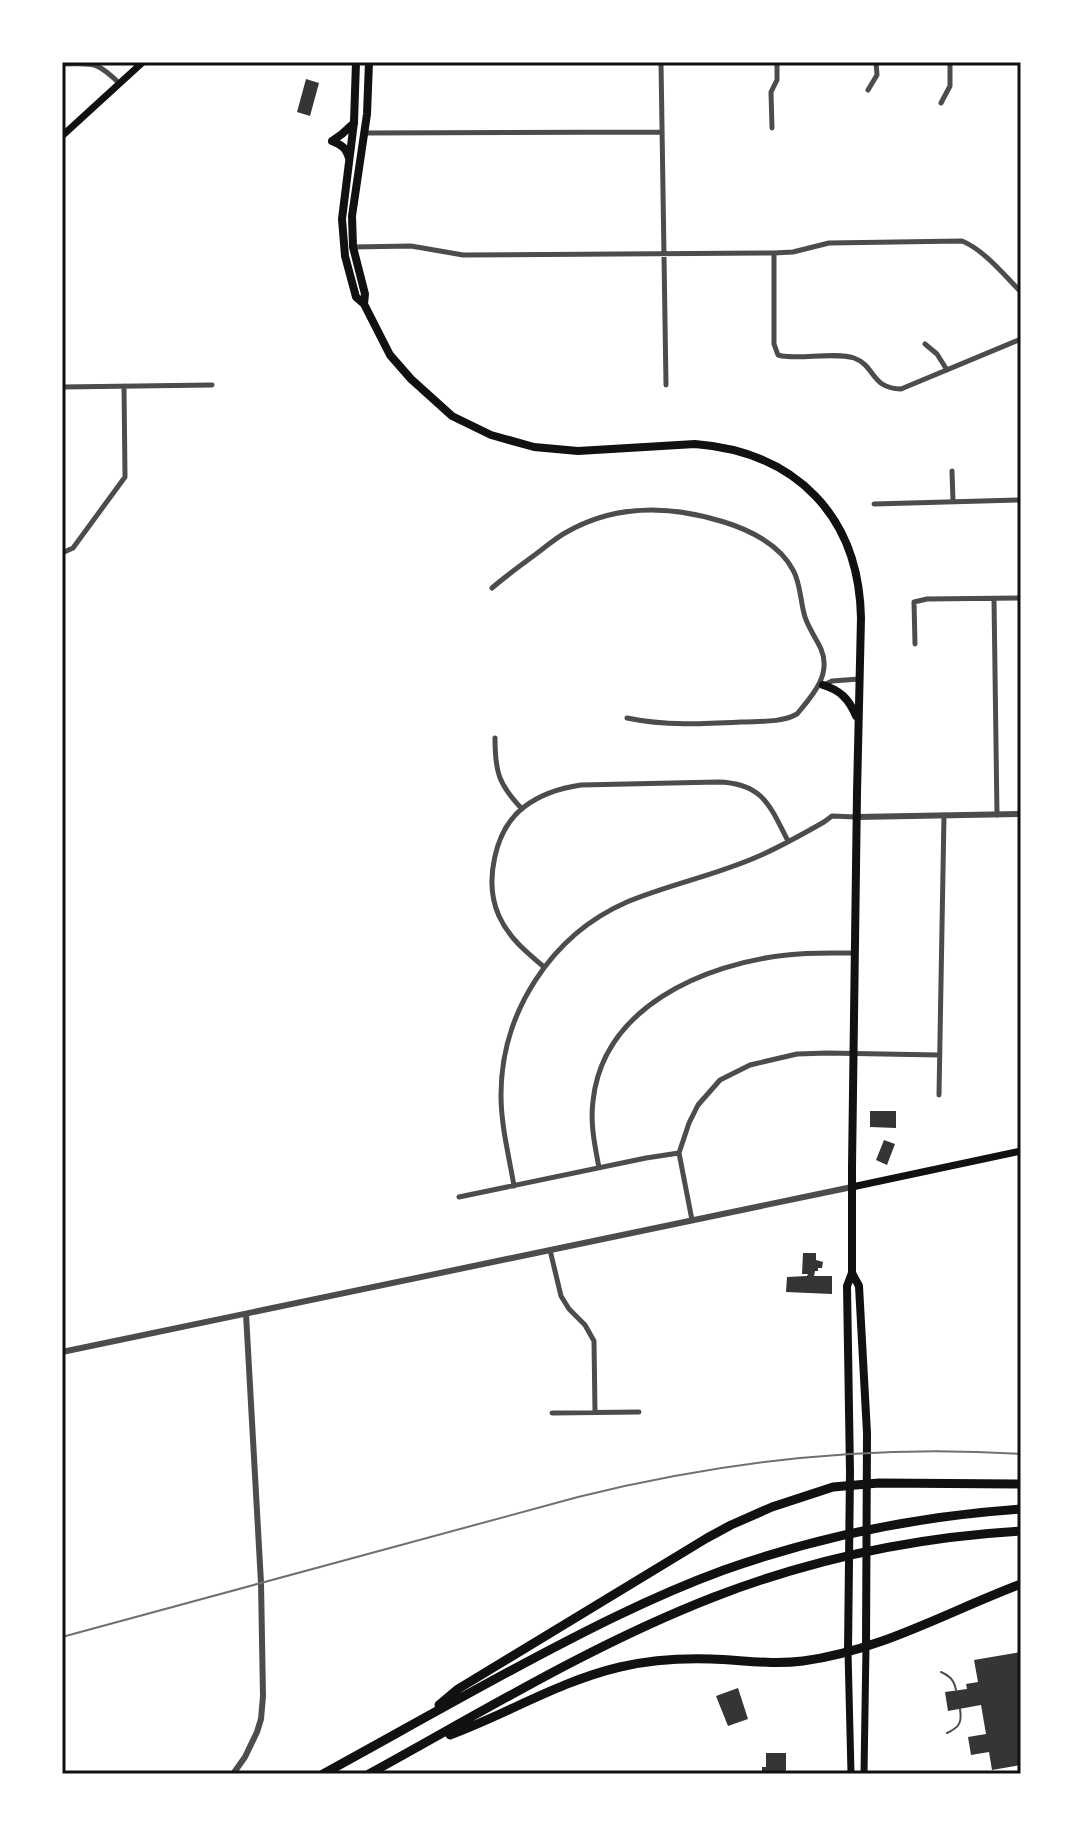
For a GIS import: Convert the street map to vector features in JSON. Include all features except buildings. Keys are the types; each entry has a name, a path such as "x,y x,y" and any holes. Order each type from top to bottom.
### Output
{"highway":[{"path":"356,62 354,122 343,206 343,246 356,297 364,304 390,355 411,379 452,416 491,435 534,447 578,451 675,444 713,445 749,454 787,472 823,505 844,535 861,602 852,1273 847,1286 850,1472 848,1651"},
{"path":"364,304 365,294 353,247 353,201 369,90 369,62"},
{"path":"350,159 341,145 332,141 354,122"},
{"path":"821,686 840,692 849,701 858,724"},
{"path":"852,1273 859,1286 867,1433 866,1646"},
{"path":"417,1722 458,1689 719,1531 772,1507 833,1487 850,1485 1021,1484"},
{"path":"323,1774 621,1614 723,1571 786,1550 875,1528 962,1514 1021,1509"},
{"path":"369,1774 592,1652 736,1589 804,1567 884,1548 968,1535 1021,1531"},
{"path":"420,1746 577,1680 634,1664 686,1659 789,1663 817,1659 897,1637 1021,1584"}],"main road":[{"path":"62,136 143,62"},
{"path":"852,1187 1021,1151"},
{"path":"864,1774 866,1646"},
{"path":"848,1651 851,1774"}],"street":[{"path":"661,62 666,385"},
{"path":"772,128 771,92 777,80 777,62"},
{"path":"868,90 877,75 876,62"},
{"path":"941,103 950,86 950,62"},
{"path":"62,64 99,65 120,84"},
{"path":"364,133 662,132"},
{"path":"353,247 411,246 463,255 774,253 793,252 829,243 962,241 980,252 1019,287"},
{"path":"774,253 774,344 778,355 852,357 890,388 908,387 1021,339"},
{"path":"925,344 937,354 947,370"},
{"path":"62,387 212,385"},
{"path":"62,553 73,548 125,477 124,386"},
{"path":"952,471 953,501"},
{"path":"874,504 1021,500"},
{"path":"492,588 562,534 609,515 647,508 668,509 728,523 759,537 778,550 793,569 798,579 803,613 824,658 821,686"},
{"path":"915,644 914,602 927,599 1021,598"},
{"path":"994,599 997,815"},
{"path":"627,718 688,725 773,721 797,714 821,686 832,681 859,679"},
{"path":"495,738 499,779 522,809"},
{"path":"544,967 514,940 500,917 493,898 492,871 496,850 513,818 548,793 581,785 730,782 749,787 765,799 788,841"},
{"path":"514,1186 502,1109 501,1083 508,1040 525,997 544,967 574,936 594,921 625,903 748,861 824,822 842,817 1021,814"},
{"path":"939,1095 944,815"},
{"path":"599,1168 592,1119 597,1078 610,1047 641,1012 688,982 728,967 786,955 855,953"},
{"path":"692,1220 679,1153 698,1105 713,1087 729,1075 762,1061 797,1054 939,1055"},
{"path":"459,1197 679,1153"},
{"path":"62,1352 852,1187"},
{"path":"550,1250 561,1296 594,1341 595,1412"},
{"path":"233,1774 257,1732 263,1696 246,1314"},
{"path":"552,1413 639,1412"}],"lane":[{"path":"941,1672 949,1675 956,1690"},
{"path":"947,1733 958,1727 960,1709"}],"railway":[{"path":"62,1637 633,1484 798,1458 909,1451 1021,1454"}]}
